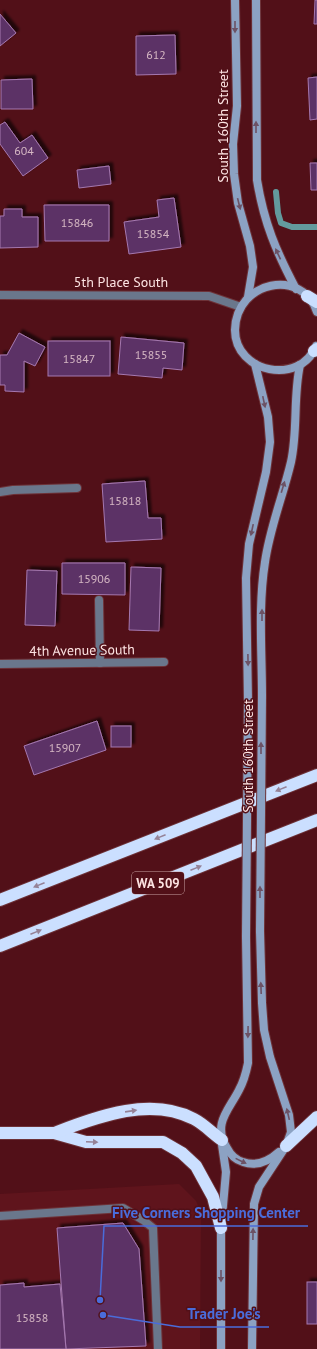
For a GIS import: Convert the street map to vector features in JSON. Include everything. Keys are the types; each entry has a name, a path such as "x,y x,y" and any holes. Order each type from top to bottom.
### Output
{"highway":[{"path":"0,900 317,775"},
{"name":"WA 509","path":"0,946 317,820"},
{"path":"54,1134 114,1114 152,1109 175,1112 195,1120 222,1140"},
{"path":"286,1146 317,1117"},
{"path":"0,1133 54,1134 86,1142 163,1142 175,1148 196,1166 213,1197 220,1228"}],"main road":[{"name":"South 160th Street","path":"235,0 237,106 233,144 234,174 238,203 250,246 253,267 248,297"},
{"path":"256,0 257,180 262,210 268,231 296,289"},
{"path":"316,348 300,365 289,370 278,371 266,369 255,364 245,356 238,345 235,332 236,319 240,307 248,297 258,290 271,286 284,285 296,289 312,299 317,312"},
{"name":"South 160th Street","path":"220,1349 220,1228 226,1172 221,1126 224,1114 245,1078 248,1063 246,937 248,702 246,578 249,544 266,472 270,442 268,417 255,364"},
{"name":"South 160th Street","path":"252,1349 254,1204 264,1179 286,1146 291,1132 289,1115 270,1057 264,1030 262,1003 260,931 262,598 265,563 271,529 291,462 294,439 296,380 300,365"},
{"path":"222,1140 229,1153 239,1161 248,1164 258,1164 272,1158 286,1146"}],"street":[{"name":"5th Place South","path":"0,295 209,296 240,307"},
{"path":"0,492 14,490 77,488"},
{"path":"99,600 100,663"},
{"name":"4th Avenue South","path":"0,664 164,662"},
{"path":"0,1216 123,1208 153,1228 158,1349"}],"shaded area":[{"path":"179,1184 196,1201 201,1212 200,1349 0,1349 0,1194"}],"building":[{"path":"315,0 317,0 317,24 314,24"},
{"path":"0,14 16,33 0,46"},
{"path":"175,35 176,74 136,75 136,36"},
{"path":"317,77 317,119 310,120 308,78"},
{"path":"32,79 33,109 1,109 1,80"},
{"path":"5,122 20,143 32,135 48,158 23,176 0,144 0,125"},
{"path":"310,163 317,163 317,190 311,190"},
{"path":"109,166 111,184 79,188 77,170"},
{"path":"174,198 181,247 129,254 124,222 159,217 157,200"},
{"path":"44,205 109,205 109,241 45,241"},
{"path":"4,209 22,209 22,217 38,217 38,247 0,248 0,216 4,216"},
{"path":"19,333 45,347 35,366 24,361 24,392 5,391 5,385 0,385 0,355 7,355"},
{"path":"121,337 184,343 182,370 163,368 162,378 118,374"},
{"path":"48,341 110,341 110,376 48,376"},
{"path":"145,481 148,518 161,518 162,539 106,542 102,484"},
{"path":"62,563 125,563 125,595 62,594"},
{"path":"131,567 161,568 159,631 129,630"},
{"path":"27,570 57,571 55,626 25,625"},
{"path":"97,721 106,750 34,775 24,746"},
{"path":"111,726 131,726 131,747 111,747"},
{"path":"123,1223 139,1249 146,1346 66,1349 57,1228"},
{"path":"307,1282 317,1282 317,1324 307,1324"},
{"path":"24,1283 24,1287 60,1284 66,1349 0,1349 0,1285"}],"waterway":[{"path":"276,192 278,213 281,223 292,227 317,227"}],"place":[{"name":"Five Corners Shopping Center","path":"100,1300"},
{"name":"Trader Joe's","path":"103,1315"}]}
